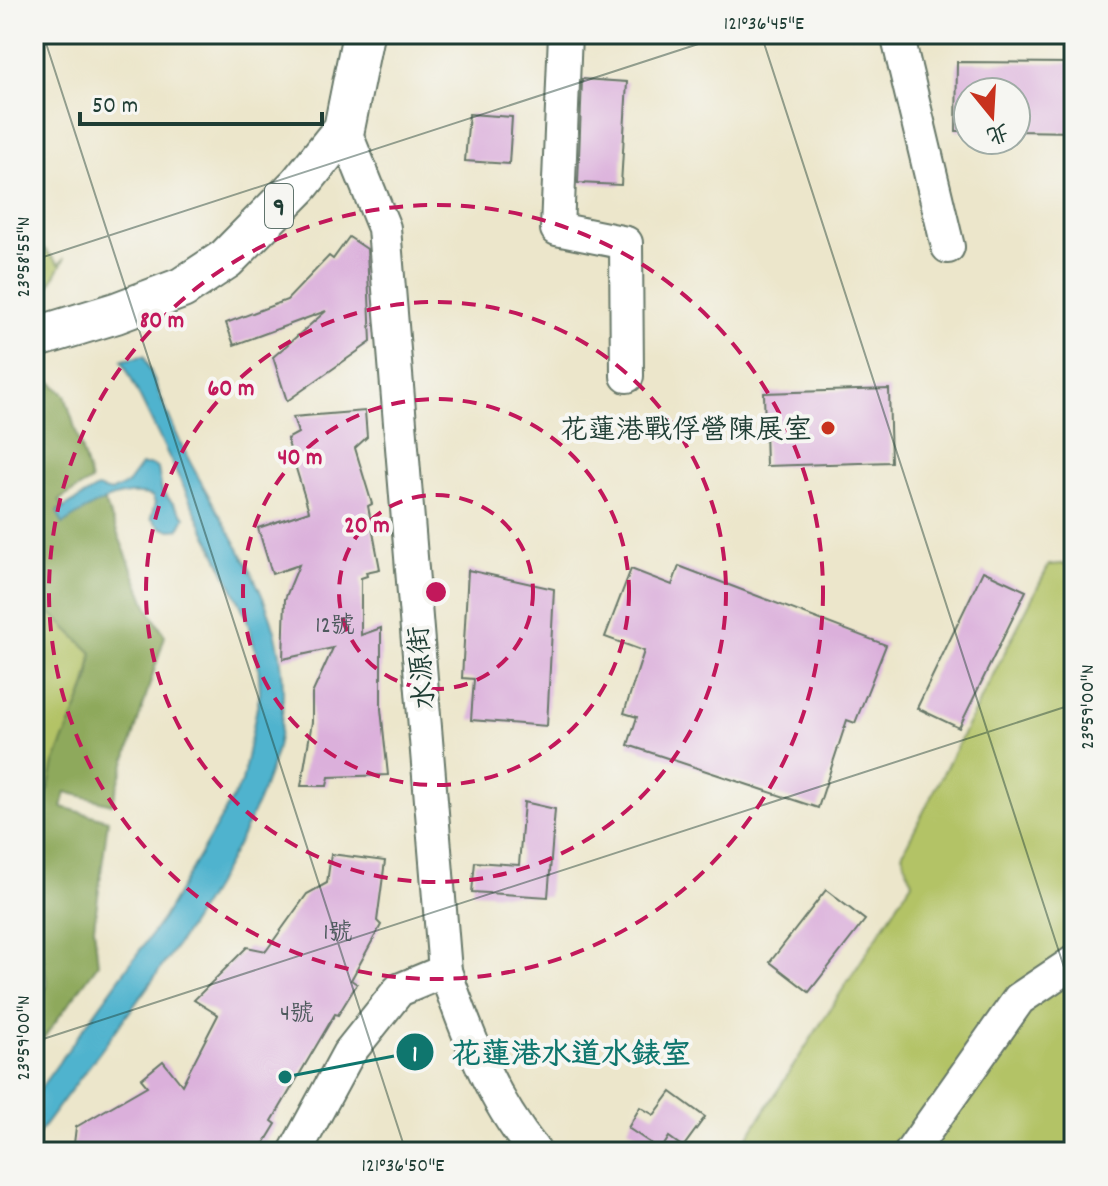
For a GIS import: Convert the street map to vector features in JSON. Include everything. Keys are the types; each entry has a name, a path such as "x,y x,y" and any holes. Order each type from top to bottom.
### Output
{"main road":[{"name":"9","path":"34,338 116,313 182,288 234,250 299,185 344,129 363,34"}],"street":[{"path":"565,34 557,229 626,243 627,376"},
{"path":"897,34 948,247"},
{"name":"水源街","path":"344,129 384,228 445,971 470,1041 508,1120 535,1152"},
{"path":"911,1152 1019,999 1074,962"},
{"path":"295,1152 348,1054 399,990 445,971"}],"green space":[{"path":"34,239 59,264 65,258 34,313"},
{"path":"50,381 65,395 91,481 59,500 63,508 57,511 104,500 148,608 165,636 112,804 66,792 62,807 108,820 94,927 98,964 34,1051 34,1010 47,986 43,957 34,941 34,817 42,818 54,763 89,680 92,653 34,597 34,386"},
{"path":"1074,563 1074,1152 738,1152 912,882 902,854 1049,565"},
{"path":"34,597 92,653 84,689 47,793 34,790"}],"water":[{"path":"144,356 183,449 244,558 271,618 282,674 280,732 271,768 226,866 166,961 34,1140 34,1097 163,918 242,782 260,692 258,660 246,616 122,360"},
{"path":"141,465 152,465 158,469 162,491 185,517 179,529 167,529 157,524 151,518 155,503 152,496 140,494 106,500 63,524 57,512 97,488 111,492 127,484"}],"building":[{"path":"957,62 1074,63 1074,132 1032,131 1032,76 957,76"},
{"path":"582,79 627,82 621,185 578,183"},
{"path":"469,114 512,117 509,164 465,161"},
{"path":"349,237 367,249 371,342 287,401 273,357 326,311 234,345 226,323 287,300 329,256 333,259"},
{"name":"花蓮港戰俘營陳展室","path":"889,389 891,462 766,466 764,393"},
{"path":"365,411 367,437 355,448 372,504 368,506 380,569 366,572 367,576 361,578 361,635 381,628 381,709 388,775 329,777 327,786 301,786 312,722 312,694 333,648 283,659 285,599 299,565 272,574 258,528 309,511 287,439 298,433 293,417"},
{"path":"679,566 886,645 855,723 847,720 818,808 628,745 637,717 624,713 644,651 605,637 631,569 672,585"},
{"path":"468,570 554,589 547,726 471,720 474,679 462,678"},
{"path":"983,571 1026,591 959,728 917,708"},
{"path":"524,802 555,809 548,897 472,892 475,862 519,865"},
{"path":"331,854 385,861 377,921 381,925 351,980 357,984 338,1015 335,1014 272,1121 276,1124 259,1152 73,1152 76,1127 147,1086 141,1079 163,1061 182,1085 218,1015 194,1000 247,947 266,951 307,894 327,883"},
{"path":"826,890 865,920 809,992 770,962"},
{"path":"671,1092 705,1117 683,1147 669,1137 661,1150 628,1128 640,1107 654,1115"}],"place":[{"name":"花蓮港戰俘營陳展室","path":"828,428"},
{"name":"花蓮港水道水錶室","path":"285,1077"}]}
